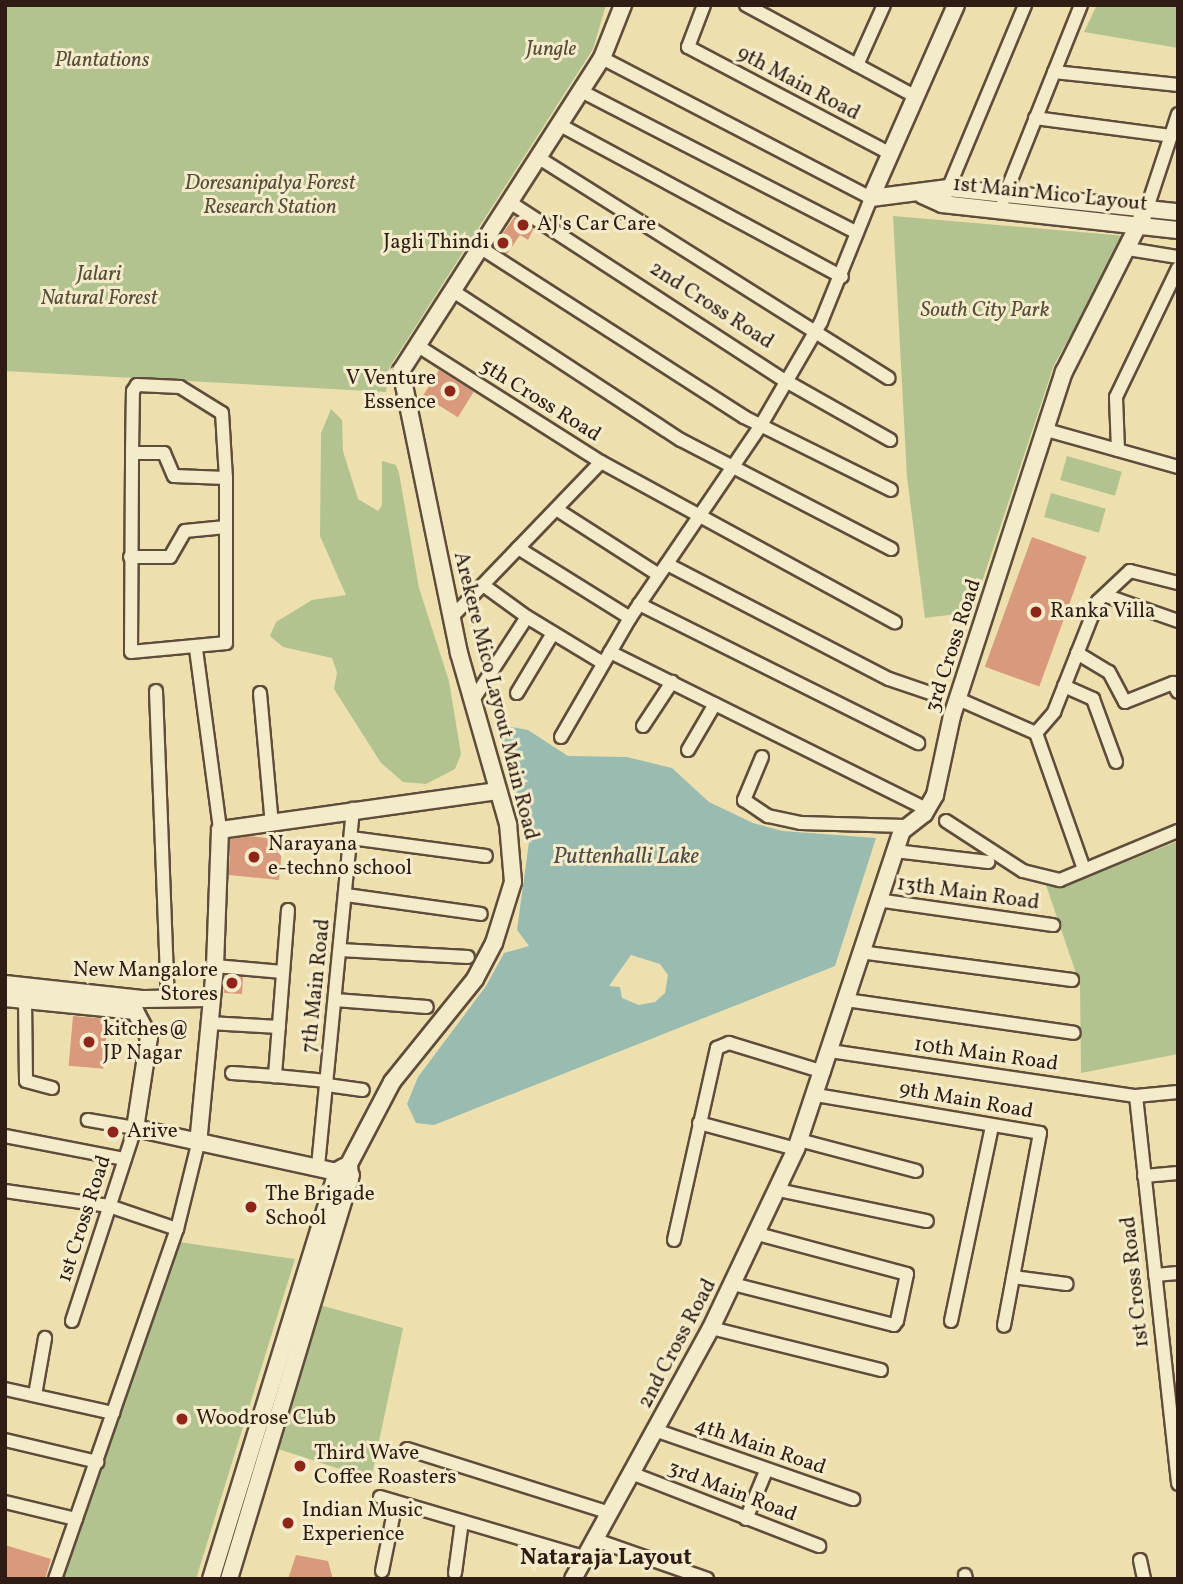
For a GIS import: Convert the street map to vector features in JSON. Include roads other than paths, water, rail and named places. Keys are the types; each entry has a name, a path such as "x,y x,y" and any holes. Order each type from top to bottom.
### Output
{"street":[{"name":"Arekere Mico Layout Main Road","path":"346,1170 392,1082 475,979 494,943 513,882 514,853 452,618 401,391 401,371 581,91 601,58 623,5"},
{"name":"9th Main Road","path":"704,5 688,47 891,154"},
{"path":"746,5 916,97"},
{"path":"857,65 884,5"},
{"path":"561,737 630,618 729,468 761,425 784,380 814,332 842,277 871,198 956,5"},
{"path":"942,204 1025,5"},
{"path":"999,210 1081,5"},
{"path":"601,58 871,198"},
{"path":"1054,72 1178,85"},
{"path":"581,91 857,233"},
{"name":"3rd Cross Road","path":"928,810 958,699 1049,431 1068,362 1140,225 1178,114"},
{"path":"1035,118 1171,136"},
{"path":"560,125 842,277"},
{"path":"539,158 889,378"},
{"name":"1st Main Mico Layout","path":"871,198 922,195 948,188 1178,212"},
{"name":"1st Main Mico Layout","path":"922,195 942,204 1178,230"},
{"name":"2nd Cross Road","path":"511,203 784,380 890,440"},
{"path":"481,248 761,425 891,490"},
{"path":"1128,249 1178,257"},
{"path":"1118,450 1116,397 1178,268"},
{"path":"453,291 729,468 891,549"},
{"name":"5th Cross Road","path":"418,346 601,462 452,618"},
{"path":"176,386 219,407 226,478 226,643 196,649 128,650 134,388 176,386"},
{"path":"1049,431 1178,467"},
{"path":"132,453 164,453 174,476 226,478"},
{"path":"601,462 698,518 895,622"},
{"path":"556,509 663,570 890,679 933,694"},
{"path":"130,558 170,557 185,531 226,527"},
{"path":"519,548 630,618"},
{"path":"1036,733 1050,720 1098,601 1107,596 1130,571 1178,583"},
{"path":"483,585 553,633 671,682 928,810 904,826 801,823 768,816 744,800 762,758"},
{"path":"1107,596 1178,621"},
{"path":"639,604 918,743"},
{"path":"475,697 527,617"},
{"path":"517,693 553,633"},
{"path":"55,1579 177,1228 198,1144 209,998 215,967 220,830 196,649"},
{"path":"1077,653 1109,672 1125,702 1173,683 1178,692"},
{"path":"643,726 671,682"},
{"path":"1064,686 1093,699 1116,762"},
{"path":"156,691 168,1000"},
{"path":"260,693 272,824"},
{"path":"958,699 1036,733 1084,869"},
{"path":"688,750 715,704"},
{"path":"220,830 272,824 353,809 498,791"},
{"name":"7th Main Road","path":"318,1166 353,809"},
{"path":"946,821 1023,871 1060,880 1178,831"},
{"path":"904,826 860,952 824,1072 778,1190 927,1221"},
{"path":"351,838 486,856"},
{"path":"895,851 988,862"},
{"path":"346,895 481,914"},
{"name":"13th Main Road","path":"877,900 1053,925"},
{"path":"275,1076 288,910"},
{"path":"340,950 468,957"},
{"path":"860,952 1072,980"},
{"path":"215,967 283,972"},
{"path":"5,984 136,1001"},
{"path":"5,998 136,1001 209,998"},
{"path":"25,999 26,1081 52,1088"},
{"path":"335,1000 427,1007"},
{"path":"846,1000 1074,1033"},
{"path":"135,1128 149,1037 136,1001"},
{"path":"209,1023 279,1027"},
{"path":"674,1240 698,1123 721,1044 824,1072"},
{"name":"10th Main Road","path":"830,1051 1136,1096 1178,1092"},
{"path":"232,1073 275,1076 363,1090"},
{"name":"9th Main Road","path":"816,1095 992,1126 1036,1131 1040,1138 1004,1326"},
{"name":"1st Cross Road","path":"1136,1096 1155,1275 1172,1377 1177,1464"},
{"path":"88,1119 198,1144 346,1170"},
{"path":"698,1123 916,1171"},
{"path":"951,1321 992,1126"},
{"name":"1st Cross Road","path":"72,1321 135,1128"},
{"path":"5,1136 125,1159"},
{"path":"211,1579 346,1170"},
{"path":"229,1579 346,1170"},
{"path":"1144,1176 1178,1173"},
{"name":"2nd Cross Road","path":"573,1579 711,1328 778,1190"},
{"path":"5,1191 109,1206 177,1228"},
{"path":"733,1284 894,1325 909,1277 893,1268 758,1234"},
{"path":"1155,1275 1178,1273"},
{"path":"1013,1277 1067,1284"},
{"path":"711,1328 881,1370"},
{"path":"34,1395 45,1338"},
{"path":"5,1389 113,1413"},
{"name":"4th Main Road","path":"655,1430 766,1472 853,1499"},
{"path":"5,1440 97,1462"},
{"path":"407,1449 607,1513"},
{"path":"1177,1464 1178,1485"},
{"path":"746,1519 766,1472"},
{"name":"3rd Main Road","path":"631,1473 819,1546"},
{"path":"380,1497 584,1557"},
{"path":"5,1502 76,1519"},
{"path":"382,1571 396,1502"},
{"path":"455,1573 462,1521"},
{"path":"593,1539 707,1579"},
{"path":"1140,1560 1144,1579"}],"water":[{"name":"Puttenhalli Lake","path":"496,724 528,730 568,756 627,757 672,768 709,802 753,823 783,831 876,838 835,966 434,1125 416,1123 407,1104 418,1077 486,986 504,953 529,946 517,930 529,842","holes":["631,955 660,964 668,975 665,993 655,1002 639,1005 622,998 620,987 609,986"]}],"place":[{"name":"AJ's Car Care","path":"523,225"},
{"name":"Jagli Thindi","path":"503,243"},
{"name":"V Venture Essence","path":"450,391"},
{"name":"Ranka Villa","path":"1036,612"},
{"name":"Narayana e-techno school","path":"254,857"},
{"name":"New Mangalore Stores","path":"232,983"},
{"name":"kitches@ JP Nagar","path":"89,1042"},
{"name":"Arive","path":"113,1132"},
{"name":"The Brigade School","path":"251,1207"},
{"name":"Woodrose Club","path":"182,1419"},
{"name":"Third Wave Coffee Roasters","path":"300,1466"},
{"name":"Indian Music Experience","path":"288,1523"}],"district":[{"name":"Nataraja Layout","path":"606,1558"}],"park label":[{"name":"Jungle","path":"551,50"},
{"name":"Plantations","path":"102,61"},
{"name":"Doresanipalya Forest Research Station","path":"270,196"},
{"name":"Jalari Natural Forest","path":"99,287"},
{"name":"South City Park","path":"985,311"}]}
